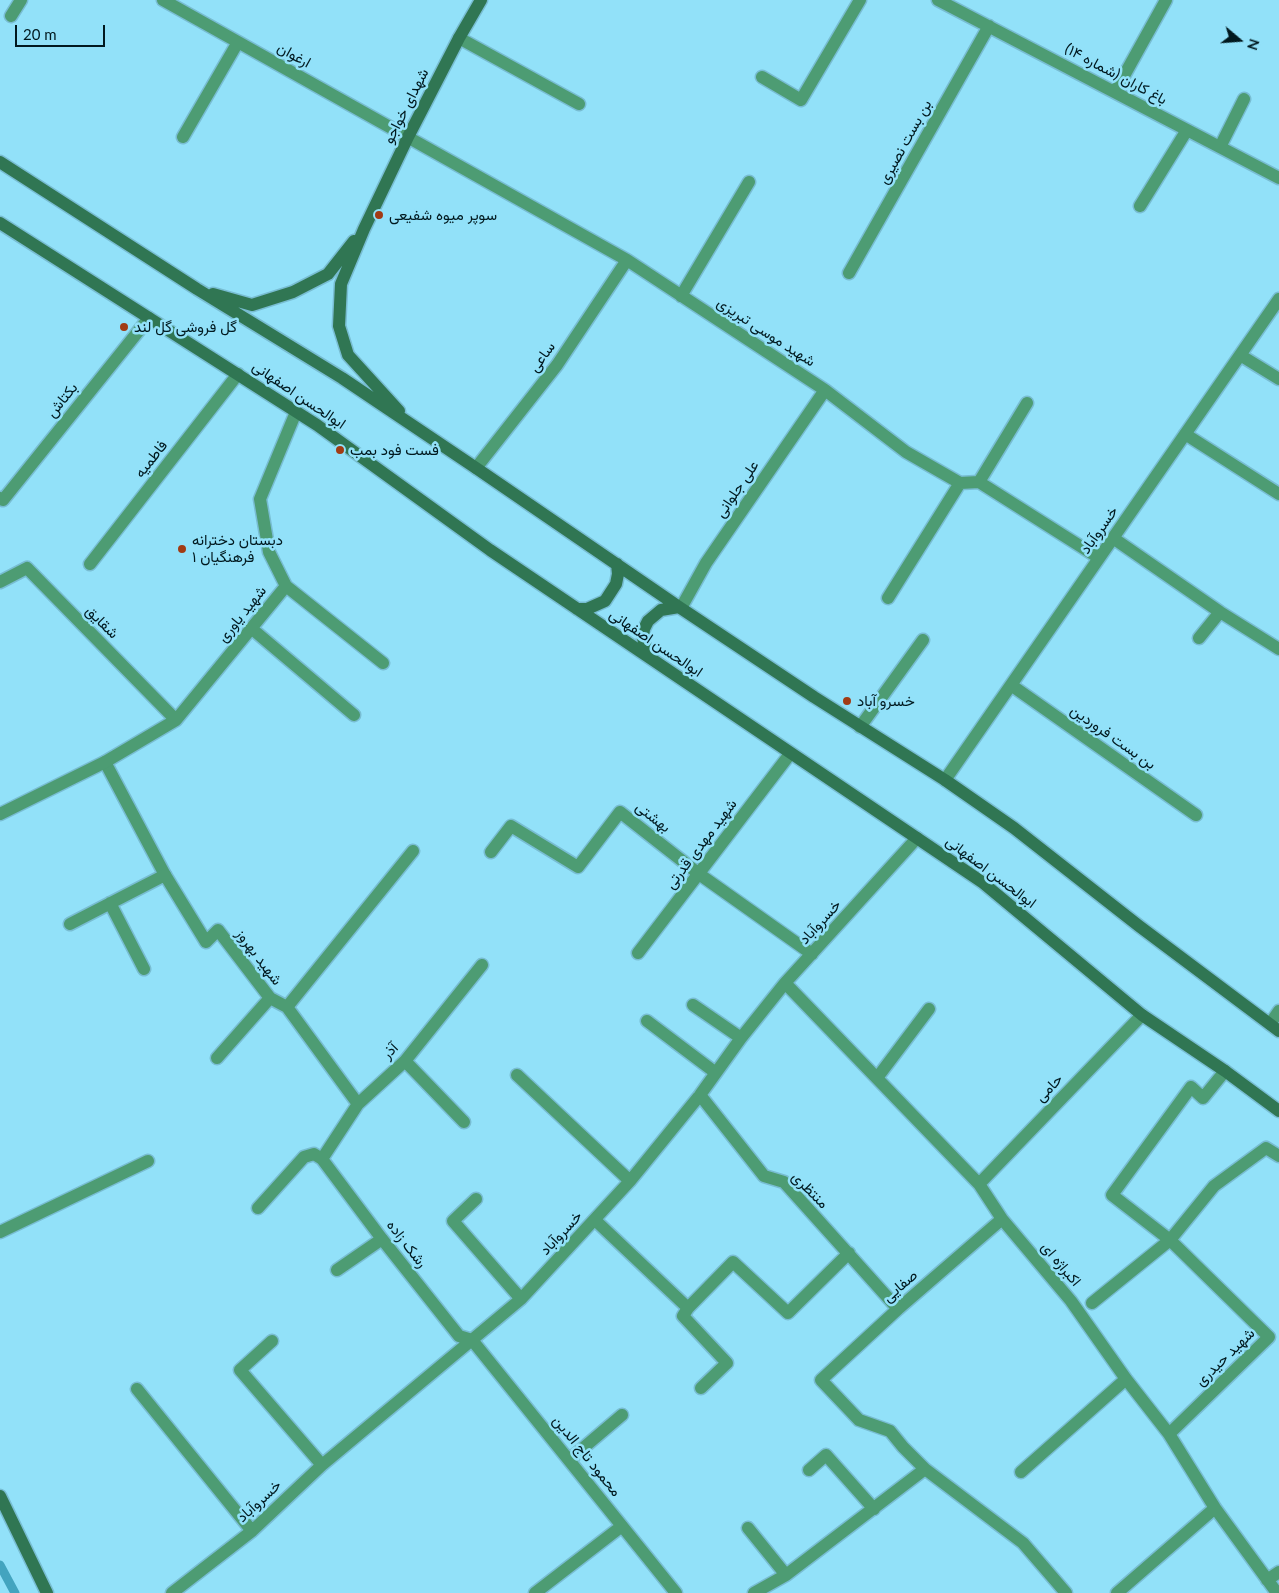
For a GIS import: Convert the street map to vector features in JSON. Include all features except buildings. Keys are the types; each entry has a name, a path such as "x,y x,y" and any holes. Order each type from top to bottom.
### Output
{"main road":[{"name":"شهدای خواجو","path":"364,229 477,1"},
{"path":"0,162 197,289 342,378 680,608 860,727 945,780 1014,828 1139,926 1274,1027"},
{"name":"ابوالحسن اصفهانی","path":"0,223 324,430 490,550 982,882 1142,1016 1225,1071 1279,1111"},
{"path":"197,289 252,305 293,292 328,274 364,229"},
{"path":"364,229 341,284 339,326 348,355 412,426"},
{"path":"577,609 587,609 605,601 616,584 618,574 616,564"},
{"path":"647,655 643,638 644,629 648,621 661,610 680,608"},
{"path":"0,1496 47,1593"}],"street":[{"path":"11,16 21,0"},
{"name":"ارغوان","path":"163,0 408,137"},
{"path":"762,77 801,100 860,0"},
{"name":"باغ کاران (شماره ۱۴)","path":"938,0 1279,178"},
{"path":"1115,92 1166,0"},
{"name":"بن بست نصیری","path":"850,273 989,26"},
{"path":"459,38 579,104"},
{"path":"183,137 238,42"},
{"path":"1220,147 1244,99"},
{"path":"1140,206 1187,130"},
{"name":"شهید موسی تبریزی","path":"408,137 627,260 825,390 906,452 960,483"},
{"path":"681,296 749,182"},
{"name":"ساعی","path":"476,468 557,365 627,260"},
{"name":"خسروآباد","path":"945,780 1279,299"},
{"name":"بکتاش","path":"0,498 3,500 149,318"},
{"path":"1240,355 1279,379"},
{"name":"فاطمیه","path":"90,564 238,374"},
{"name":"علی جلوانی","path":"680,608 706,563 825,390"},
{"path":"980,482 1027,403"},
{"name":"شهید یاوری","path":"0,814 105,762 176,720 286,586 269,552 260,499 296,412"},
{"path":"1185,434 1279,494"},
{"path":"888,598 960,483 980,482 1099,558"},
{"path":"1113,538 1220,612 1279,649"},
{"name":"شقایق","path":"0,582 27,568 176,720"},
{"path":"286,586 383,663"},
{"path":"1199,638 1220,612"},
{"path":"251,628 354,715"},
{"path":"860,727 923,640"},
{"name":"بن بست فروردین","path":"1011,685 1196,815"},
{"name":"شهید مهدی قدرتی","path":"638,953 790,754"},
{"name":"شهید بهروز","path":"105,762 165,875 206,942 218,930 270,998 287,1007 358,1104"},
{"name":"بهشتی","path":"491,852 512,826 578,868 620,812 699,874 812,954"},
{"name":"خسروآباد","path":"172,1593 252,1531 322,1465 521,1299 630,1181 700,1095 741,1038 785,984 917,838"},
{"path":"287,1007 412,851"},
{"path":"70,924 165,875"},
{"path":"110,903 144,969"},
{"name":"آذر","path":"322,1159 358,1104 405,1061 482,965"},
{"name":"اکبراژه ای","path":"785,984 979,1184 1002,1219 1071,1301 1126,1379 1169,1434 1215,1508 1277,1593"},
{"path":"216,1058 270,998"},
{"path":"693,1005 741,1038"},
{"path":"877,1078 929,1009"},
{"path":"1274,1027 1279,1011"},
{"name":"حامی","path":"979,1184 1142,1016"},
{"path":"648,1021 716,1073"},
{"path":"405,1061 464,1122"},
{"name":"شهید حیدری","path":"1169,1434 1268,1337 1170,1240 1112,1195 1191,1088 1203,1098 1225,1071"},
{"path":"517,1075 630,1181"},
{"name":"منتظری","path":"700,1095 764,1176 784,1182 898,1310"},
{"path":"1092,1303 1170,1240 1214,1186 1266,1148 1279,1156"},
{"path":"258,1208 304,1156 314,1154 322,1159"},
{"name":"رشک زاده","path":"322,1159 458,1336 472,1340"},
{"path":"0,1232 148,1162"},
{"path":"476,1199 453,1221 521,1299"},
{"name":"صفایی","path":"925,1469 890,1431 859,1420 821,1380 1002,1219"},
{"path":"595,1220 688,1308"},
{"path":"338,1270 382,1238"},
{"path":"701,1388 728,1363 683,1316 688,1308 733,1262 788,1314 849,1253"},
{"name":"محمود تاج الدین","path":"472,1340 676,1593"},
{"path":"272,1342 240,1370 322,1465"},
{"path":"1022,1472 1126,1379"},
{"path":"137,1389 252,1531"},
{"path":"569,1460 622,1415"},
{"path":"809,1470 826,1455 874,1509"},
{"path":"754,1593 786,1575 925,1469 1023,1543 1066,1593"},
{"path":"1117,1593 1215,1508"},
{"path":"535,1593 622,1526"},
{"path":"748,1528 786,1575"},
{"path":"1267,1580 1279,1572"}],"waterway":[{"path":"0,1565 15,1593"}],"place":[{"name":"سوپر میوه شفیعی","path":"379,215"},
{"name":"گل فروشی گل لند","path":"124,327"},
{"name":"فست فود بمب","path":"340,450"},
{"name":"دبستان دخترانه فرهنگیان ۱","path":"182,549"},
{"name":"خسرو آباد","path":"847,701"}]}
